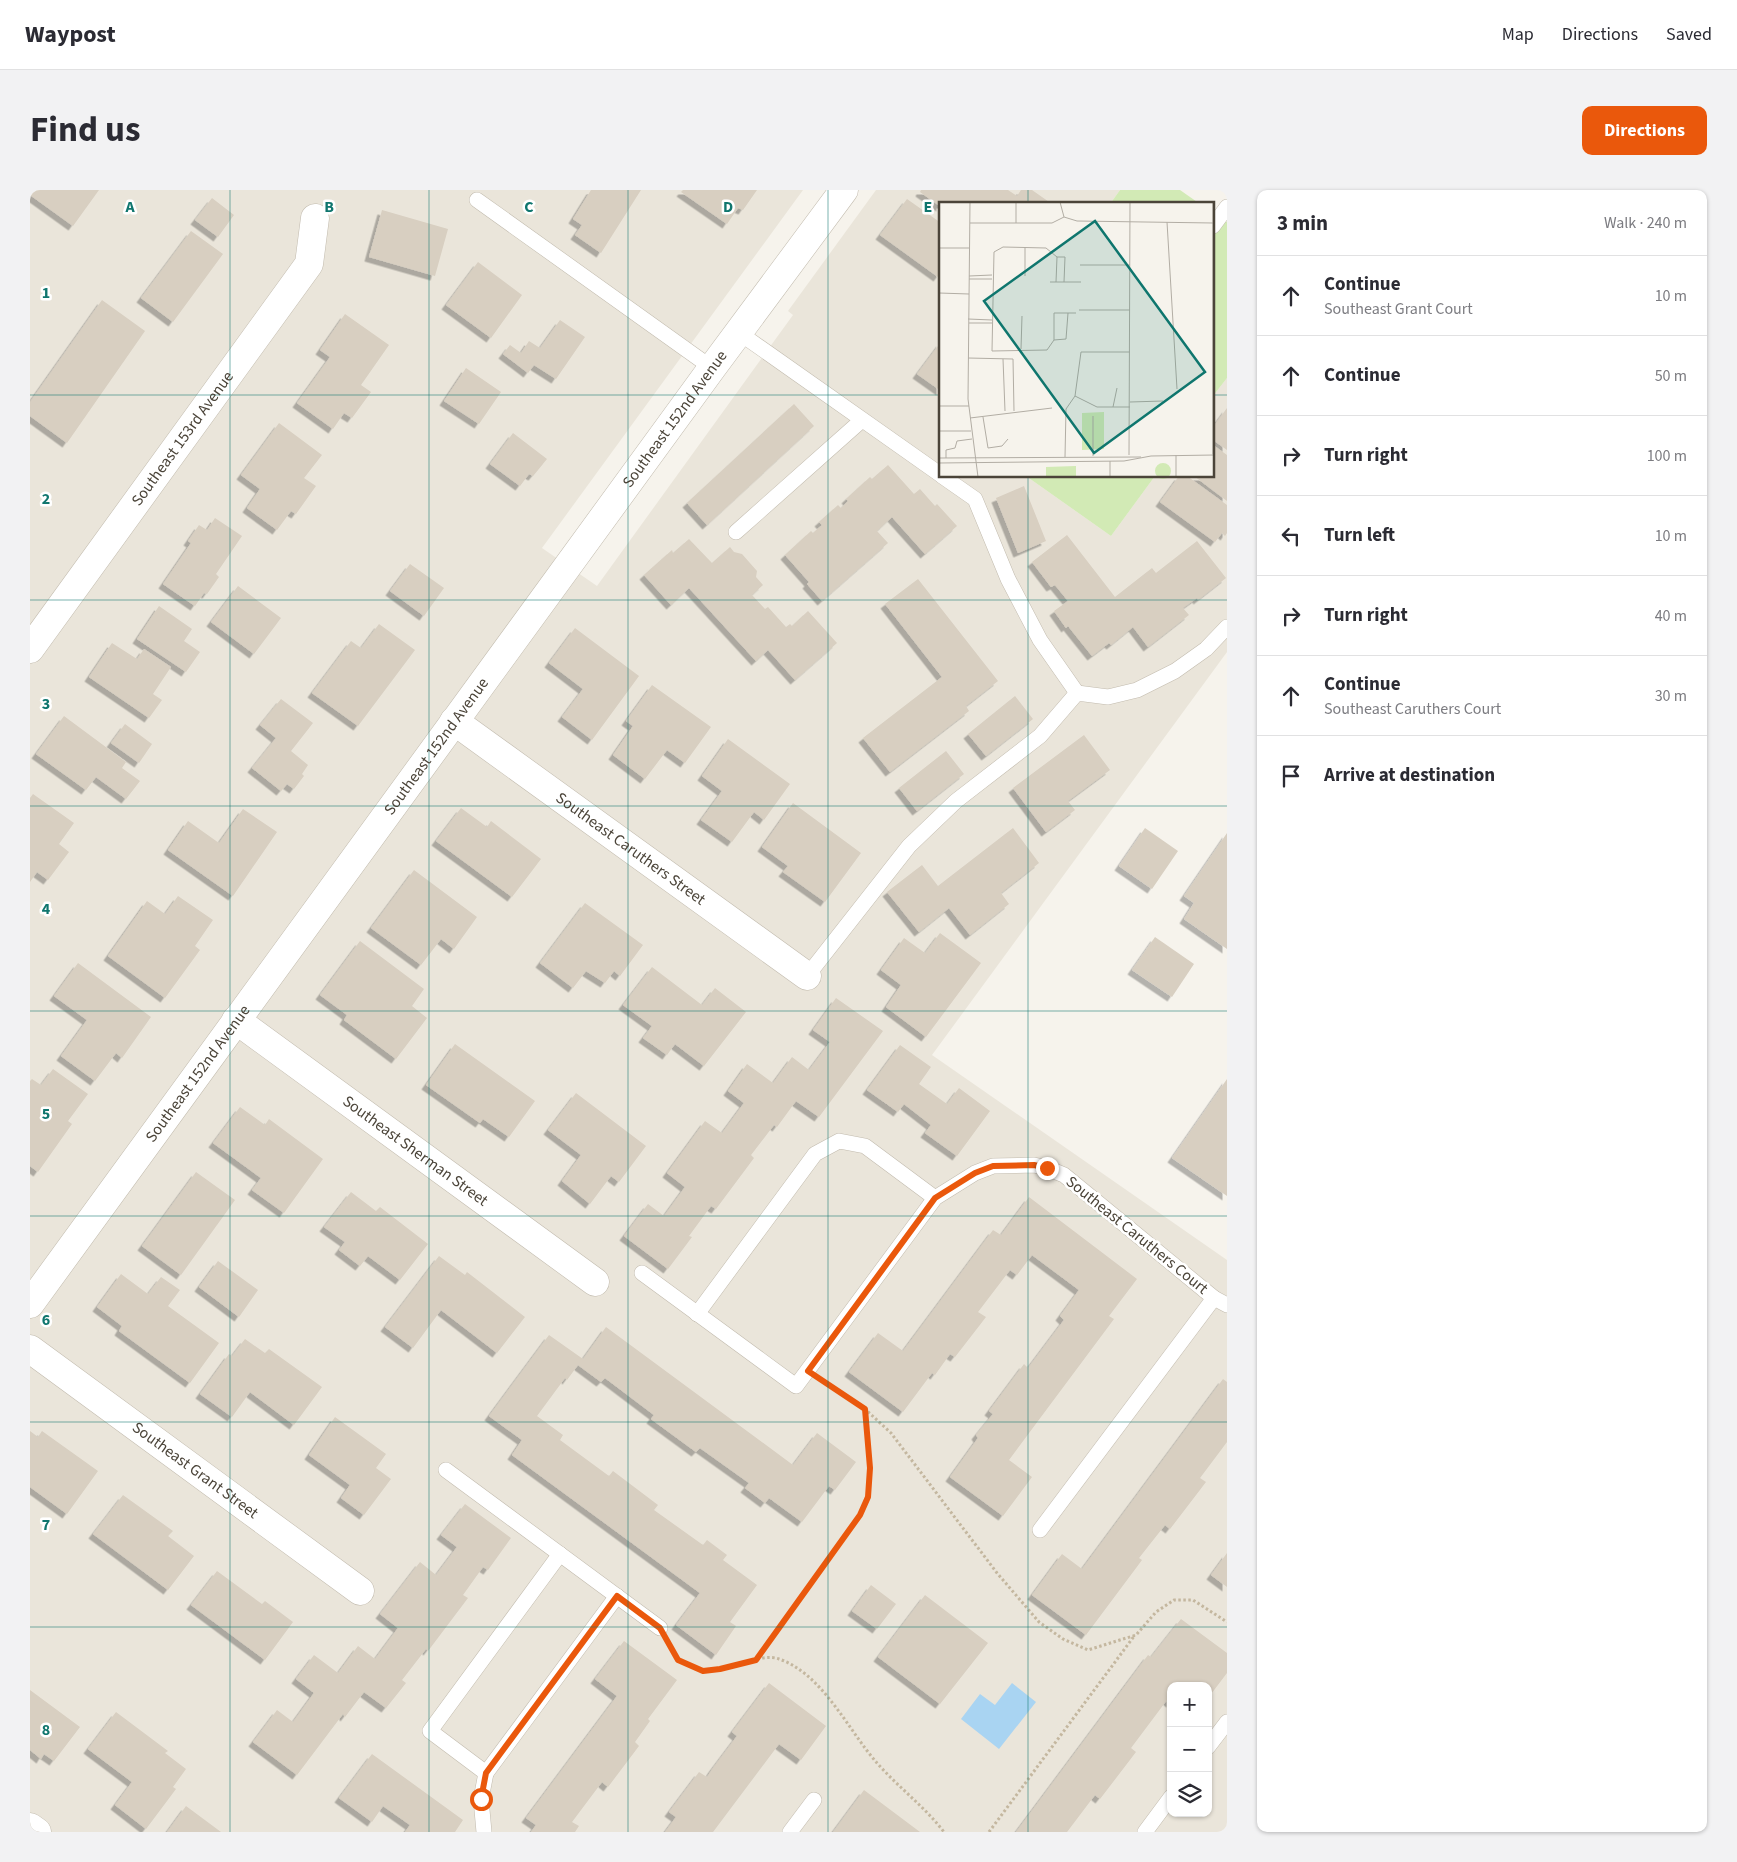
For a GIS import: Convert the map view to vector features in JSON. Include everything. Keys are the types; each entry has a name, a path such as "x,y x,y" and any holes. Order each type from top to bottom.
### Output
{"street":[{"name":"Southeast 152nd Avenue","path":"30,1304 738,332 844,190"},
{"name":"Southeast 153rd Avenue","path":"30,649 309,264 315,218"},
{"name":"Southeast Caruthers Street","path":"454,721 807,976"},
{"name":"Southeast Sherman Street","path":"236,1020 595,1282"},
{"name":"Southeast Grant Street","path":"30,1349 360,1591"},
{"path":"30,1827 37,1832"}],"lane":[{"path":"477,200 712,368"},
{"path":"1214,225 1227,207"},
{"path":"738,332 939,474"},
{"path":"736,532 862,420"},
{"path":"945,478 975,499 1008,579 1040,640 1077,693 1108,697 1137,690 1175,671 1206,649 1227,627"},
{"path":"807,976 909,846 956,800 1040,736 1077,693"},
{"path":"642,1273 697,1314 796,1386 935,1198 865,1146 839,1141 815,1154 697,1314"},
{"name":"Southeast Caruthers Court","path":"935,1198 975,1173 993,1166 1034,1165 1047,1168 1064,1175 1220,1301"},
{"path":"1040,1530 1220,1301"},
{"path":"446,1470 660,1628"},
{"path":"486,1773 430,1731 560,1554"},
{"path":"484,1832 481,1799 486,1773 617,1596"},
{"path":"1212,1742 1227,1722"},
{"path":"790,1832 814,1800"},
{"path":"1145,1832 1167,1802"}],"path":[{"path":"808,1371 865,1409 891,1433 975,1544 1039,1622 1063,1639 1088,1650 1136,1635"},
{"path":"756,1660 860,1515 868,1497 870,1468 865,1409"},
{"path":"989,1832 1136,1635 1156,1612 1174,1600 1193,1600 1227,1622"},
{"path":"660,1628 678,1660 703,1671 756,1660 777,1658 797,1667 827,1696 877,1763 932,1816 944,1832"}],"shaded area":[{"path":"30,190 803,190 542,548 597,586 793,315 788,311 876,190 1120,190 1111,202 939,202 939,478 1029,478 1111,536 1154,478 1214,478 1214,395 1227,378 1227,652 932,1055 1227,1260 1227,1832 30,1832"}],"green space":[{"path":"1120,190 1180,190 1197,202 1111,202"},
{"path":"1214,214 1227,222 1227,378 1214,395"},
{"path":"1029,478 1154,478 1111,536"}],"water":[{"path":"1012,1683 1036,1702 999,1749 961,1719 980,1694 995,1705"}],"building":[{"path":"34,190 99,190 73,226 30,195"},
{"path":"591,190 641,190 601,253 575,235 582,225 573,219"},
{"path":"683,190 757,190 743,210 738,208 727,224 681,192"},
{"path":"921,190 1008,190 1017,196 1021,190 1032,190 1049,202 939,202 939,206 920,192"},
{"path":"212,198 234,215 218,237 195,220"},
{"path":"907,199 939,222 939,276 938,277 880,235"},
{"path":"382,210 448,229 435,276 369,257"},
{"path":"191,231 223,254 173,322 141,298"},
{"path":"478,262 522,295 491,338 446,305"},
{"path":"102,300 145,331 67,443 30,416 30,402"},
{"path":"345,314 389,345 361,385 371,392 352,418 344,413 333,429 297,403 330,357 320,350"},
{"path":"560,320 585,337 556,379 534,365 528,373 503,354 510,345 521,353 529,341 540,348"},
{"path":"939,345 939,390 917,374"},
{"path":"466,368 501,392 479,424 444,401"},
{"path":"794,404 814,426 707,525 687,503"},
{"path":"1227,408 1227,450 1214,441 1214,426"},
{"path":"279,423 322,455 304,478 316,486 296,514 291,511 277,530 247,508 260,489 241,475"},
{"path":"513,433 547,459 533,476 529,474 520,486 490,464"},
{"path":"1214,446 1227,455 1227,501 1197,478 1214,478"},
{"path":"888,465 914,494 920,489 957,526 925,554 892,517 877,531 888,543 822,601 807,584 809,582 785,555 811,531 813,533 822,525 819,522 838,505 841,508 848,501 846,499 870,477 872,479"},
{"path":"1178,478 1190,478 1227,505 1227,533 1225,536 1222,533 1215,542 1160,502"},
{"path":"1024,486 1046,541 1018,553 996,498"},
{"path":"215,518 242,536 216,574 219,577 207,594 204,593 195,606 163,584 191,543 188,541 199,525 207,530"},
{"path":"1067,535 1115,597 1152,568 1156,573 1197,541 1226,578 1198,600 1197,598 1183,608 1189,615 1148,647 1133,627 1111,645 1109,643 1092,656 1068,626 1066,628 1054,611 1068,601 1055,585 1051,587 1032,562"},
{"path":"689,539 712,563 730,547 734,552 742,554 757,571 756,577 763,585 752,595 765,609 768,607 786,627 790,624 792,626 808,611 837,643 795,680 768,650 756,661 689,588 671,605 644,575 672,550 673,553"},
{"path":"410,564 444,588 424,616 390,591"},
{"path":"918,579 998,681 966,706 969,711 890,772 863,738 942,677 885,604"},
{"path":"238,586 281,618 254,654 211,622"},
{"path":"159,606 192,629 184,641 200,652 186,672 137,639"},
{"path":"379,624 415,650 358,726 312,693 351,641 361,648"},
{"path":"575,628 639,676 592,740 562,717 583,689 549,663"},
{"path":"112,643 137,659 144,649 171,667 153,694 162,700 149,718 89,677"},
{"path":"652,685 711,727 685,763 667,750 645,779 613,755 633,726 626,721"},
{"path":"1015,696 1033,719 986,756 968,734"},
{"path":"281,699 313,723 291,751 308,765 302,774 304,776 294,789 287,784 281,791 252,768 276,738 260,725"},
{"path":"64,716 126,762 122,768 140,781 126,799 96,777 86,790 36,754"},
{"path":"125,724 152,744 139,763 111,743"},
{"path":"1084,735 1110,770 1068,801 1075,810 1046,832 1013,788"},
{"path":"728,739 790,784 764,820 754,812 732,842 701,820 722,791 702,776"},
{"path":"946,751 964,774 917,811 899,788"},
{"path":"33,794 74,823 59,844 69,852 48,880 37,872 30,882 30,798"},
{"path":"793,803 861,853 825,902 783,872 788,866 762,847"},
{"path":"461,808 487,827 491,821 541,859 512,897 436,841"},
{"path":"243,809 277,832 233,896 168,850 188,821 219,843"},
{"path":"1013,828 1039,863 1001,893 1009,904 970,935 949,908 919,932 887,892 922,865 938,886"},
{"path":"1145,828 1178,851 1152,889 1119,866"},
{"path":"1227,833 1227,949 1184,919 1194,903 1184,896"},
{"path":"414,870 477,917 454,949 441,939 421,965 371,928"},
{"path":"178,896 213,920 195,946 200,950 165,998 108,956 147,901 165,914"},
{"path":"585,903 643,945 620,976 614,971 605,983 586,971 573,988 540,963"},
{"path":"940,933 981,963 926,1037 886,1007 901,985 881,970 904,938 925,953"},
{"path":"1155,937 1194,964 1172,997 1132,970"},
{"path":"360,941 424,989 412,1006 427,1018 396,1059 344,1020 347,1015 320,995"},
{"path":"78,963 151,1017 122,1058 116,1053 95,1081 61,1056 87,1020 54,996"},
{"path":"652,967 702,1005 715,988 746,1012 704,1066 675,1044 667,1055 643,1038 652,1026 623,1005"},
{"path":"836,998 883,1031 819,1117 796,1101 777,1127 774,1125 751,1155 754,1158 716,1209 711,1206 689,1236 692,1237 668,1269 624,1236 648,1204 664,1216 685,1187 667,1173 705,1121 722,1133 744,1103 728,1091 747,1064 773,1083 792,1057 809,1070 830,1042 813,1030"},
{"path":"455,1044 535,1101 509,1137 483,1119 480,1123 426,1085"},
{"path":"900,1045 931,1067 919,1084 947,1104 959,1088 990,1111 957,1156 925,1133 931,1125 904,1104 898,1112 867,1090"},
{"path":"53,1069 88,1094 68,1121 72,1124 38,1172 30,1166 30,1081 32,1079 41,1085"},
{"path":"1227,1079 1227,1196 1172,1158"},
{"path":"576,1093 646,1146 619,1182 611,1176 590,1204 562,1181 581,1155 548,1130"},
{"path":"240,1107 265,1125 269,1119 323,1159 284,1213 252,1190 261,1178 213,1143"},
{"path":"196,1172 235,1200 181,1275 142,1246"},
{"path":"351,1192 376,1211 380,1207 428,1244 400,1280 368,1256 360,1266 339,1250 345,1242 324,1227"},
{"path":"1029,1197 1137,1279 1109,1316 1114,1319 1009,1460 1032,1477 1003,1516 950,1477 978,1438 976,1435 993,1414 989,1411 1024,1364 1028,1368 1064,1320 1060,1316 1079,1290 1032,1255 1017,1275 1010,1270 978,1312 986,1317 955,1357 950,1354 935,1375 932,1373 903,1412 849,1372 878,1333 903,1351 993,1230 1001,1235"},
{"path":"439,1256 465,1275 467,1272 525,1317 497,1353 441,1310 413,1348 385,1327"},
{"path":"218,1261 258,1290 239,1317 199,1287"},
{"path":"121,1274 148,1294 161,1277 180,1290 168,1306 219,1343 190,1383 119,1331 122,1326 97,1307"},
{"path":"606,1327 793,1465 817,1433 856,1462 835,1490 829,1486 802,1522 769,1498 765,1503 745,1488 749,1483 700,1448 696,1452 651,1419 654,1415 605,1378 601,1382 578,1365 567,1380 565,1378 537,1416 563,1435 560,1440 609,1476 613,1471 658,1505 654,1510 703,1545 707,1540 727,1555 723,1560 757,1585 730,1622 736,1626 716,1655 676,1625 700,1593 512,1455 522,1440 489,1416 549,1335 583,1359"},
{"path":"245,1339 265,1353 269,1349 322,1387 294,1425 250,1392 232,1417 200,1394 229,1354 232,1356"},
{"path":"1223,1379 1227,1382 1227,1442 1200,1478 1206,1482 1170,1529 1165,1525 1139,1558 1142,1560 1086,1635 1032,1595 1062,1554 1082,1569"},
{"path":"335,1417 386,1454 376,1468 391,1479 364,1515 341,1498 350,1485 309,1455"},
{"path":"30,1431 38,1437 42,1431 98,1471 67,1514 30,1487"},
{"path":"123,1495 173,1531 168,1536 194,1556 168,1590 93,1534"},
{"path":"465,1504 511,1538 488,1570 483,1567 463,1595 468,1598 428,1651 426,1649 402,1680 406,1683 386,1708 364,1692 345,1717 343,1714 297,1775 253,1742 277,1710 293,1722 314,1693 296,1679 314,1655 338,1673 358,1646 375,1659 398,1628 380,1614 420,1562 436,1575 457,1547 441,1535"},
{"path":"1227,1553 1227,1587 1211,1575"},
{"path":"217,1571 262,1604 265,1601 293,1622 265,1660 191,1605"},
{"path":"871,1585 896,1604 877,1629 852,1611"},
{"path":"925,1595 988,1643 940,1704 878,1657"},
{"path":"1181,1619 1227,1653 1227,1673 1212,1693 1212,1682 1167,1682 1167,1700 1131,1748 1136,1752 1100,1799 1095,1795 1067,1832 1016,1832 1148,1655 1151,1657"},
{"path":"624,1641 677,1680 648,1719 650,1721 635,1742 639,1746 608,1787 602,1782 572,1822 579,1826 575,1832 531,1832 536,1825 526,1818 617,1696 595,1679"},
{"path":"769,1683 826,1726 801,1760 779,1744 713,1832 665,1832 676,1817 669,1812 699,1772 707,1777 737,1736 732,1732"},
{"path":"30,1690 80,1727 54,1761 44,1754 41,1759 30,1750"},
{"path":"116,1712 168,1751 165,1753 186,1769 173,1787 176,1789 146,1829 115,1805 132,1782 88,1749"},
{"path":"372,1754 463,1820 455,1832 405,1832 410,1825 383,1806 372,1822 339,1798"},
{"path":"864,1790 920,1832 833,1832"},
{"path":"186,1806 221,1832 167,1832"}],"route":[{"path":"481,1799 486,1773 617,1596 660,1628 678,1660 703,1671 756,1660 860,1515 868,1497 870,1468 865,1409 808,1371 935,1198 975,1173 993,1166 1034,1165 1047,1168"}]}
